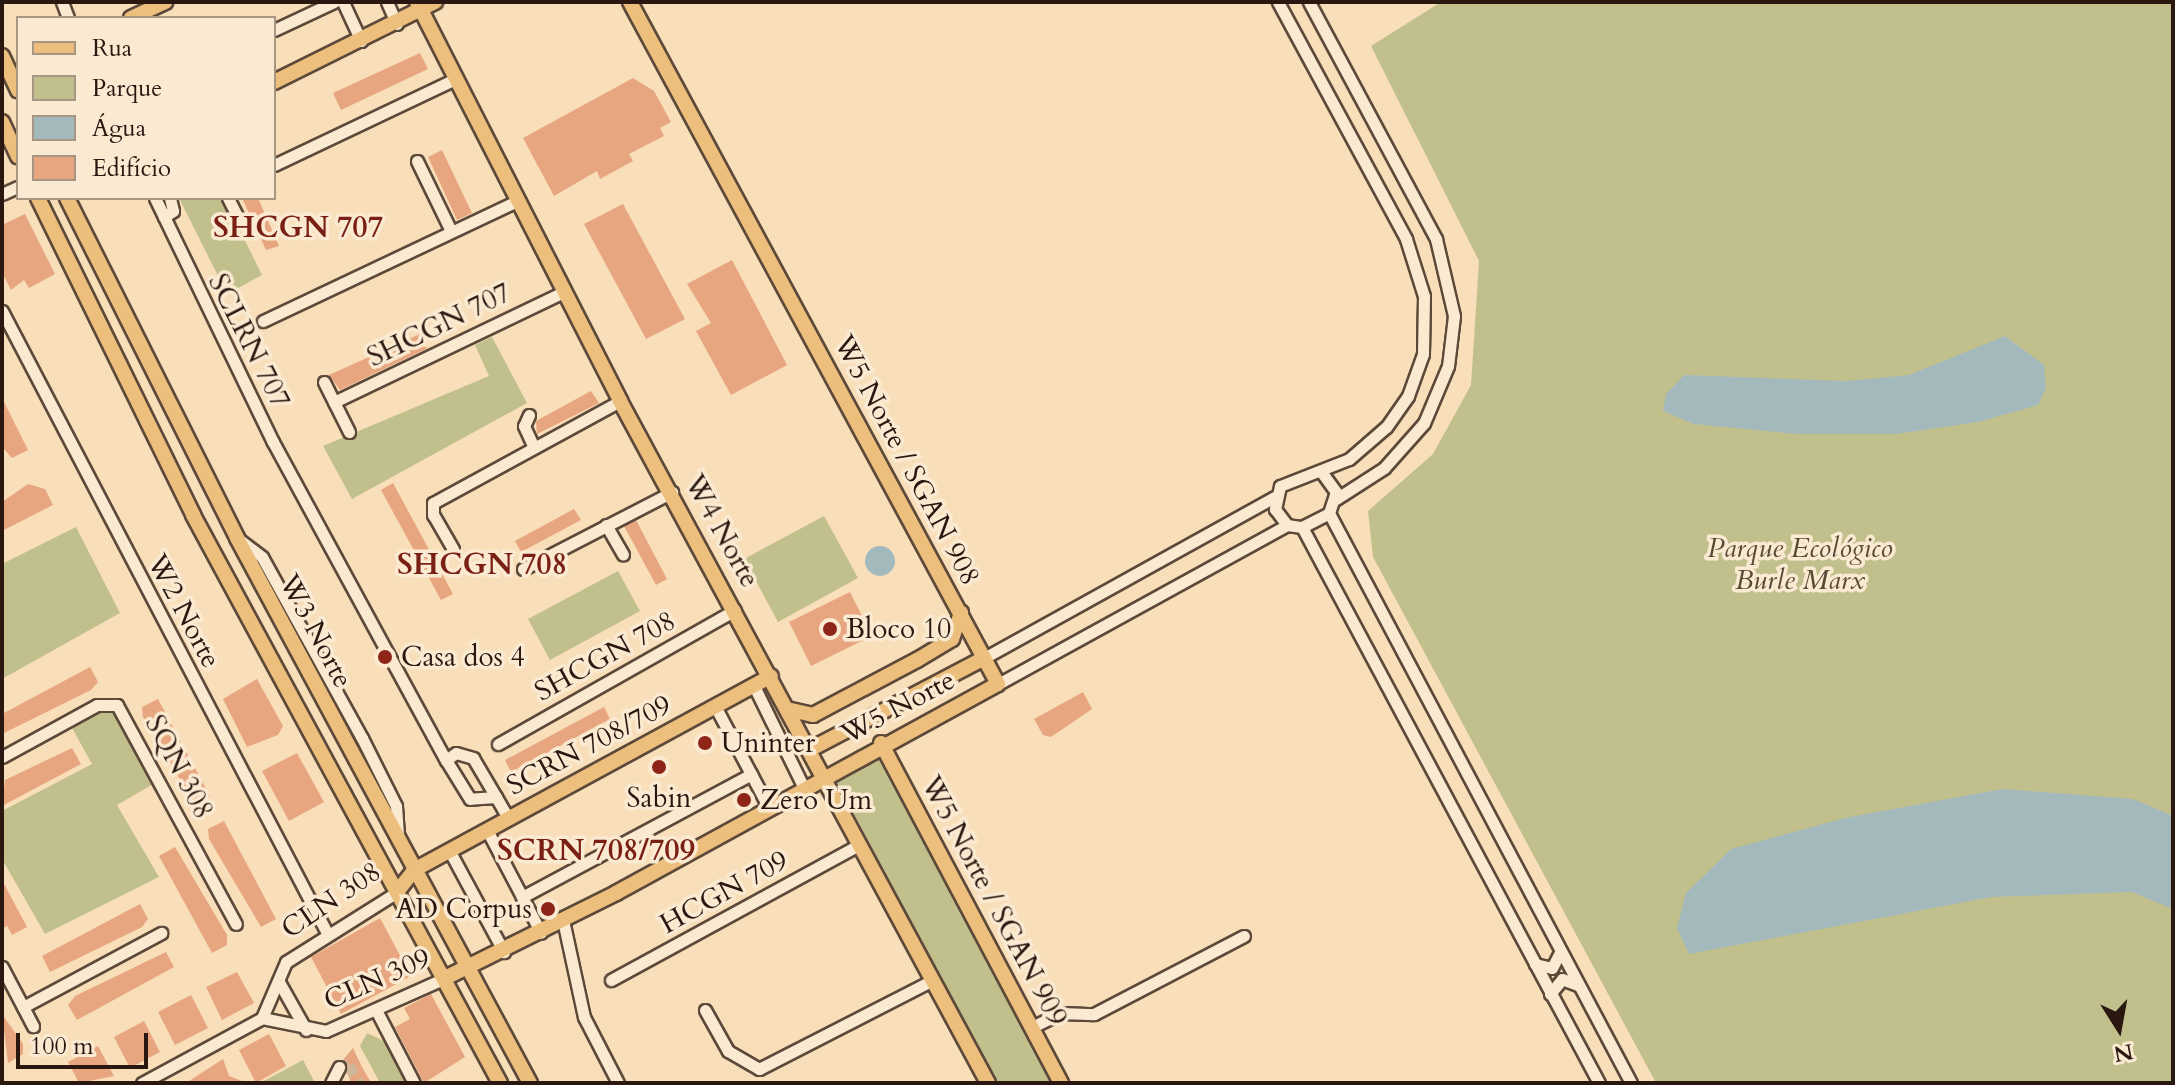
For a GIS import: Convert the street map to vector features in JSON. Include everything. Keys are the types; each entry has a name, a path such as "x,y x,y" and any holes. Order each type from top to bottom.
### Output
{"main road":[{"path":"135,16 166,2"},
{"path":"276,81 397,24 419,6 435,2"},
{"name":"W5 Norte / SGAN 908","path":"630,2 998,684"},
{"name":"W4 Norte","path":"419,6 620,401 672,492 988,1083"},
{"path":"2,56 10,75"},
{"path":"2,122 16,152"},
{"name":"W3 Norte","path":"39,200 193,515 500,1083"},
{"name":"W3 Norte","path":"68,200 237,538 530,1083"},
{"path":"79,282 86,269 97,267 113,290"},
{"path":"787,708 798,716 813,715 917,660 952,639 961,613"},
{"path":"809,750 984,658"},
{"name":"SCRN 708/709","path":"414,870 771,676"},
{"name":"W5 Norte","path":"823,777 881,743 998,684"},
{"name":"W5 Norte / SGAN 909","path":"881,743 1061,1083"},
{"path":"330,766 352,792 364,789 366,780"},
{"path":"467,968 541,933 823,777"},
{"path":"359,818 368,804 383,813"},
{"name":"CLN 308","path":"397,892 414,870"},
{"name":"CLN 309","path":"445,978 467,968"},
{"path":"463,1014 487,1041 500,1025"},
{"path":"488,1060 500,1050 514,1053"}],"street":[{"path":"276,29 334,2"},
{"path":"343,2 361,41"},
{"path":"387,2 397,24"},
{"path":"984,658 1274,497 1293,476 1323,474 1369,444 1408,396 1428,329 1424,296 1406,239 1278,2"},
{"path":"998,684 1287,525 1302,527 1329,513 1336,499 1384,468 1424,423 1448,366 1454,316 1436,239 1309,2"},
{"path":"276,164 455,79"},
{"path":"417,161 451,231"},
{"name":"SCLRN 707","path":"156,200 273,442 446,760 470,799 496,797"},
{"path":"164,217 173,211 170,200"},
{"path":"229,200 241,223"},
{"path":"263,321 519,200"},
{"name":"SHCGN 707","path":"334,402 564,292"},
{"name":"W2 Norte","path":"2,311 327,933"},
{"path":"324,382 349,432"},
{"path":"453,549 433,515 433,503 620,401"},
{"path":"529,415 524,426 534,447"},
{"path":"1323,474 1336,499"},
{"path":"523,569 672,492"},
{"path":"1274,497 1287,525"},
{"path":"1329,513 1631,1083"},
{"path":"606,525 623,554"},
{"path":"1302,527 1599,1083"},
{"path":"237,538 262,557 362,738 396,806 398,841"},
{"name":"SHCGN 708","path":"498,744 735,610"},
{"path":"754,686 804,788"},
{"name":"SQN 308","path":"2,757 97,705 117,705 236,924"},
{"path":"715,706 769,808"},
{"path":"446,760 456,753 469,755 508,818"},
{"path":"522,897 751,774"},
{"path":"487,830 541,933"},
{"name":"HCGN 709","path":"611,980 859,845"},
{"path":"449,850 504,952"},
{"name":"CLN 308","path":"262,1018 286,962 327,933 397,892"},
{"path":"563,920 584,1017 618,1083"},
{"path":"23,1007 161,933"},
{"path":"1032,1027 1061,1013 1094,1014 1244,936"},
{"path":"1534,964 1556,966 1559,947"},
{"path":"2,967 33,1026"},
{"name":"CLN 309","path":"262,1018 306,1030 326,1031 445,978"},
{"path":"1550,994 1562,979 1578,986"},
{"path":"705,1010 728,1051 759,1069 933,980"},
{"path":"279,982 306,1030"},
{"path":"376,1010 414,1083"},
{"path":"142,1083 262,1018"},
{"path":"331,1083 339,1067"}],"green space":[{"name":"Parque Ecológico Burle Marx","path":"1441,2 2173,2 2173,1083 1656,1083 1373,557 1368,511 1433,454 1471,385 1479,261 1371,46"},
{"path":"180,200 225,200 262,275 227,294"},
{"path":"492,337 527,403 352,499 323,446 489,376 475,345"},
{"path":"824,516 858,578 778,622 744,559"},
{"path":"76,527 120,613 2,679 2,564"},
{"path":"618,571 640,611 550,660 528,619"},
{"path":"112,707 155,783 117,805 159,877 45,934 2,859 2,811 92,764 72,728"},
{"path":"879,754 1054,1083 997,1083 836,780"},
{"path":"367,1033 388,1043 406,1083 380,1083 360,1046"},
{"path":"303,1060 315,1083 260,1083"}],"water":[{"path":"2005,336 2044,365 2046,388 2038,405 1978,422 1896,434 1797,434 1694,424 1663,411 1666,394 1684,375 1847,381 1909,375"},
{"path":"880,546 886,547 894,555 894,567 886,575 880,576 874,575 866,567 865,561 866,555 874,547"},
{"path":"2002,789 2133,799 2173,816 2173,909 2132,892 1991,897 1689,954 1677,928 1686,893 1731,849 1845,818"}],"building":[{"path":"420,53 428,69 341,110 333,93"},
{"path":"633,78 654,91 671,122 660,128 664,136 629,154 633,161 600,179 597,171 554,196 523,138"},
{"path":"442,150 472,213 457,220 428,157"},
{"path":"243,200 259,200 279,246 266,250"},
{"path":"623,204 685,319 646,339 584,224"},
{"path":"25,214 55,274 29,288 24,280 11,290 2,272 2,225"},
{"path":"732,260 787,365 731,395 696,331 711,323 687,284"},
{"path":"420,334 416,344 428,348 340,390 329,375"},
{"path":"591,391 599,403 537,434 536,421"},
{"path":"2,398 28,450 12,458 2,447"},
{"path":"393,483 453,594 441,600 381,490"},
{"path":"28,484 45,489 53,505 2,531 2,502"},
{"path":"574,509 581,520 521,552 515,541"},
{"path":"636,520 667,579 656,585 624,526"},
{"name":"Bloco 10","path":"850,592 872,636 811,666 789,622"},
{"path":"90,667 98,682 91,690 2,734 2,714"},
{"path":"257,679 283,726 278,735 247,747 223,699"},
{"path":"1083,692 1092,709 1051,737 1043,735 1034,719"},
{"path":"158,699 210,796 195,805 143,717 142,707"},
{"path":"604,707 610,719 511,772 505,760"},
{"path":"72,748 81,764 2,806 5,780"},
{"path":"297,753 324,802 289,821 262,771"},
{"path":"224,821 276,919 261,927 209,839 208,829"},
{"path":"175,847 227,935 227,945 212,953 159,856"},
{"path":"2,880 27,927 12,935 7,926 2,929"},
{"path":"140,904 148,919 142,927 50,972 42,956"},
{"path":"380,918 411,976 341,1014 311,957"},
{"path":"166,952 174,967 77,1020 68,1005 75,996"},
{"path":"237,972 254,1003 222,1020 206,987"},
{"path":"431,994 465,1057 424,1083 395,1027 410,1019 404,1008"},
{"path":"191,995 208,1028 175,1045 158,1012"},
{"path":"2,1014 23,1044 23,1054 8,1063"},
{"path":"144,1021 160,1052 130,1068 114,1037"},
{"path":"269,1034 286,1066 256,1083 239,1050"},
{"path":"98,1046 114,1076 79,1083 68,1062"},
{"path":"353,1048 370,1081 351,1083 343,1060"},
{"path":"223,1059 229,1076 247,1083 186,1083"}],"tunnel":[{"path":"339,1067 349,1065 359,1083"}],"place":[{"name":"Bloco 10","path":"830,629"},
{"name":"Casa dos 4","path":"385,657"},
{"name":"Uninter","path":"705,743"},
{"name":"Sabin","path":"659,767"},
{"name":"Zero Um","path":"744,800"},
{"name":"AD Corpus","path":"548,909"}],"district":[{"name":"SHCGN 707","path":"298,228"},
{"name":"SHCGN 708","path":"482,565"},
{"name":"SCRN 708/709","path":"596,851"}]}
